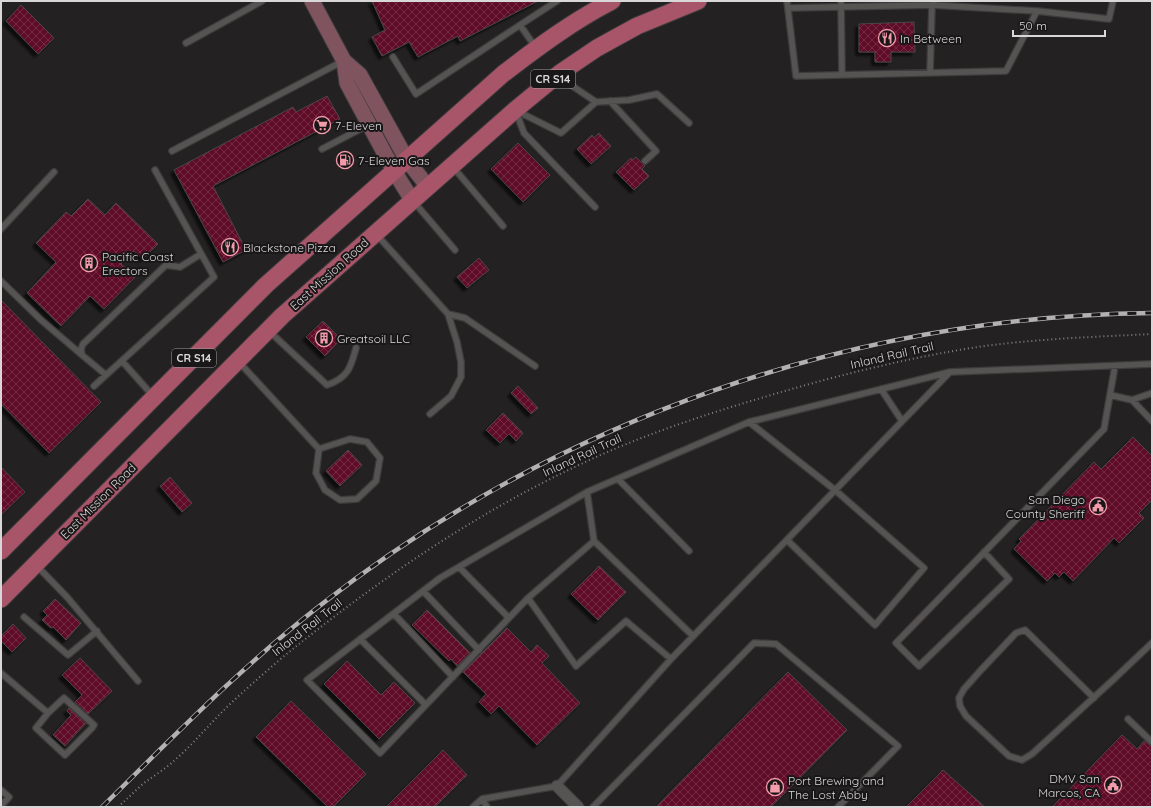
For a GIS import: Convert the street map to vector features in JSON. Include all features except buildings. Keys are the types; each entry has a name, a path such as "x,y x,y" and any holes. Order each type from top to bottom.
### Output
{"main road":[{"path":"312,1 344,61 360,75 407,160 428,187"},
{"name":"CR S14","path":"1,551 266,285 504,74 536,48 580,19 612,1"},
{"name":"East Mission Road","path":"1,599 288,311 515,110 557,75 597,48 637,26 698,1"},
{"path":"344,61 346,83 394,172 412,200"}],"street":[{"path":"556,786 578,807"}],"lane":[{"path":"186,43 262,1"},
{"path":"393,57 416,94 557,1"},
{"path":"787,1 796,76 1006,71 1036,11"},
{"path":"788,8 841,4 933,3 1036,11 1109,19 1113,1"},
{"path":"930,73 933,3"},
{"path":"841,4 842,75"},
{"path":"520,25 536,48"},
{"path":"172,151 344,61"},
{"path":"557,75 596,102"},
{"path":"515,110 561,133 596,102 629,100 657,94 688,123"},
{"path":"610,101 656,151 645,161"},
{"path":"515,110 524,133 595,207"},
{"path":"322,149 369,125"},
{"path":"451,166 503,226"},
{"path":"94,386 214,277 155,170"},
{"path":"1,229 54,172"},
{"path":"412,200 455,250"},
{"path":"376,233 448,314 460,355 461,377 451,396 430,414"},
{"path":"82,355 81,350 83,344 166,265 180,267 201,254"},
{"path":"1,281 41,320 106,375"},
{"path":"448,314 465,318 535,366"},
{"path":"269,330 327,385 339,381 351,367 356,348"},
{"path":"122,360 154,397"},
{"path":"238,361 319,449 316,473 325,490 340,500 357,499 376,481 380,458 368,442 350,439 319,449"},
{"path":"594,541 528,598 380,753 307,680 440,578 587,492 749,422 950,372 1152,364"},
{"path":"984,552 1009,579 919,666 896,643 984,552 1104,429 1115,366"},
{"path":"473,807 482,798 556,786 671,659 950,372"},
{"path":"881,389 902,422"},
{"path":"1110,395 1132,400 1152,393"},
{"path":"1132,400 1152,421"},
{"path":"749,422 835,490 924,568 875,625 787,540"},
{"path":"618,479 688,551"},
{"path":"587,492 594,541 693,636"},
{"path":"35,565 67,596 138,681"},
{"path":"459,567 509,618"},
{"path":"423,591 479,650"},
{"path":"528,598 576,666 626,621 671,659"},
{"path":"394,614 452,677"},
{"path":"24,617 68,655 97,631"},
{"path":"1094,698 1025,630 1016,633 964,689 959,698 960,706 966,716 1009,756 1022,760 1032,754 1094,698 1152,643"},
{"path":"360,639 426,705"},
{"path":"593,807 754,643 776,644 898,746 838,807"},
{"path":"1,673 48,713"},
{"path":"64,698 93,724 94,727 66,755 37,730 37,726 48,713 64,698"},
{"path":"1128,719 1152,742"},
{"path":"1,790 9,797 1,806"},
{"path":"482,798 487,807"}],"path":[{"name":"Inland Rail Trail","path":"118,807 142,785 175,760 252,683 354,602 415,558 473,522 532,488 593,458 659,431 720,410 812,383 918,357 973,348 1027,342 1152,334"}],"railway":[{"path":"102,807 236,677 293,627 322,604 413,539 509,481 609,432 713,391 820,358 929,334 1040,319 1152,313"}],"place":[{"name":"In Between","path":"887,38"},
{"name":"7-Eleven","path":"322,125"},
{"name":"7-Eleven Gas","path":"345,160"},
{"name":"Blackstone Pizza","path":"230,247"},
{"name":"Pacific Coast Erectors","path":"89,263"},
{"name":"Greatsoil LLC","path":"324,338"},
{"name":"San Diego County Sheriff","path":"1098,506"},
{"name":"DMV San Marcos, CA","path":"1113,785"},
{"name":"Port Brewing and The Lost Abby","path":"775,787"}]}
